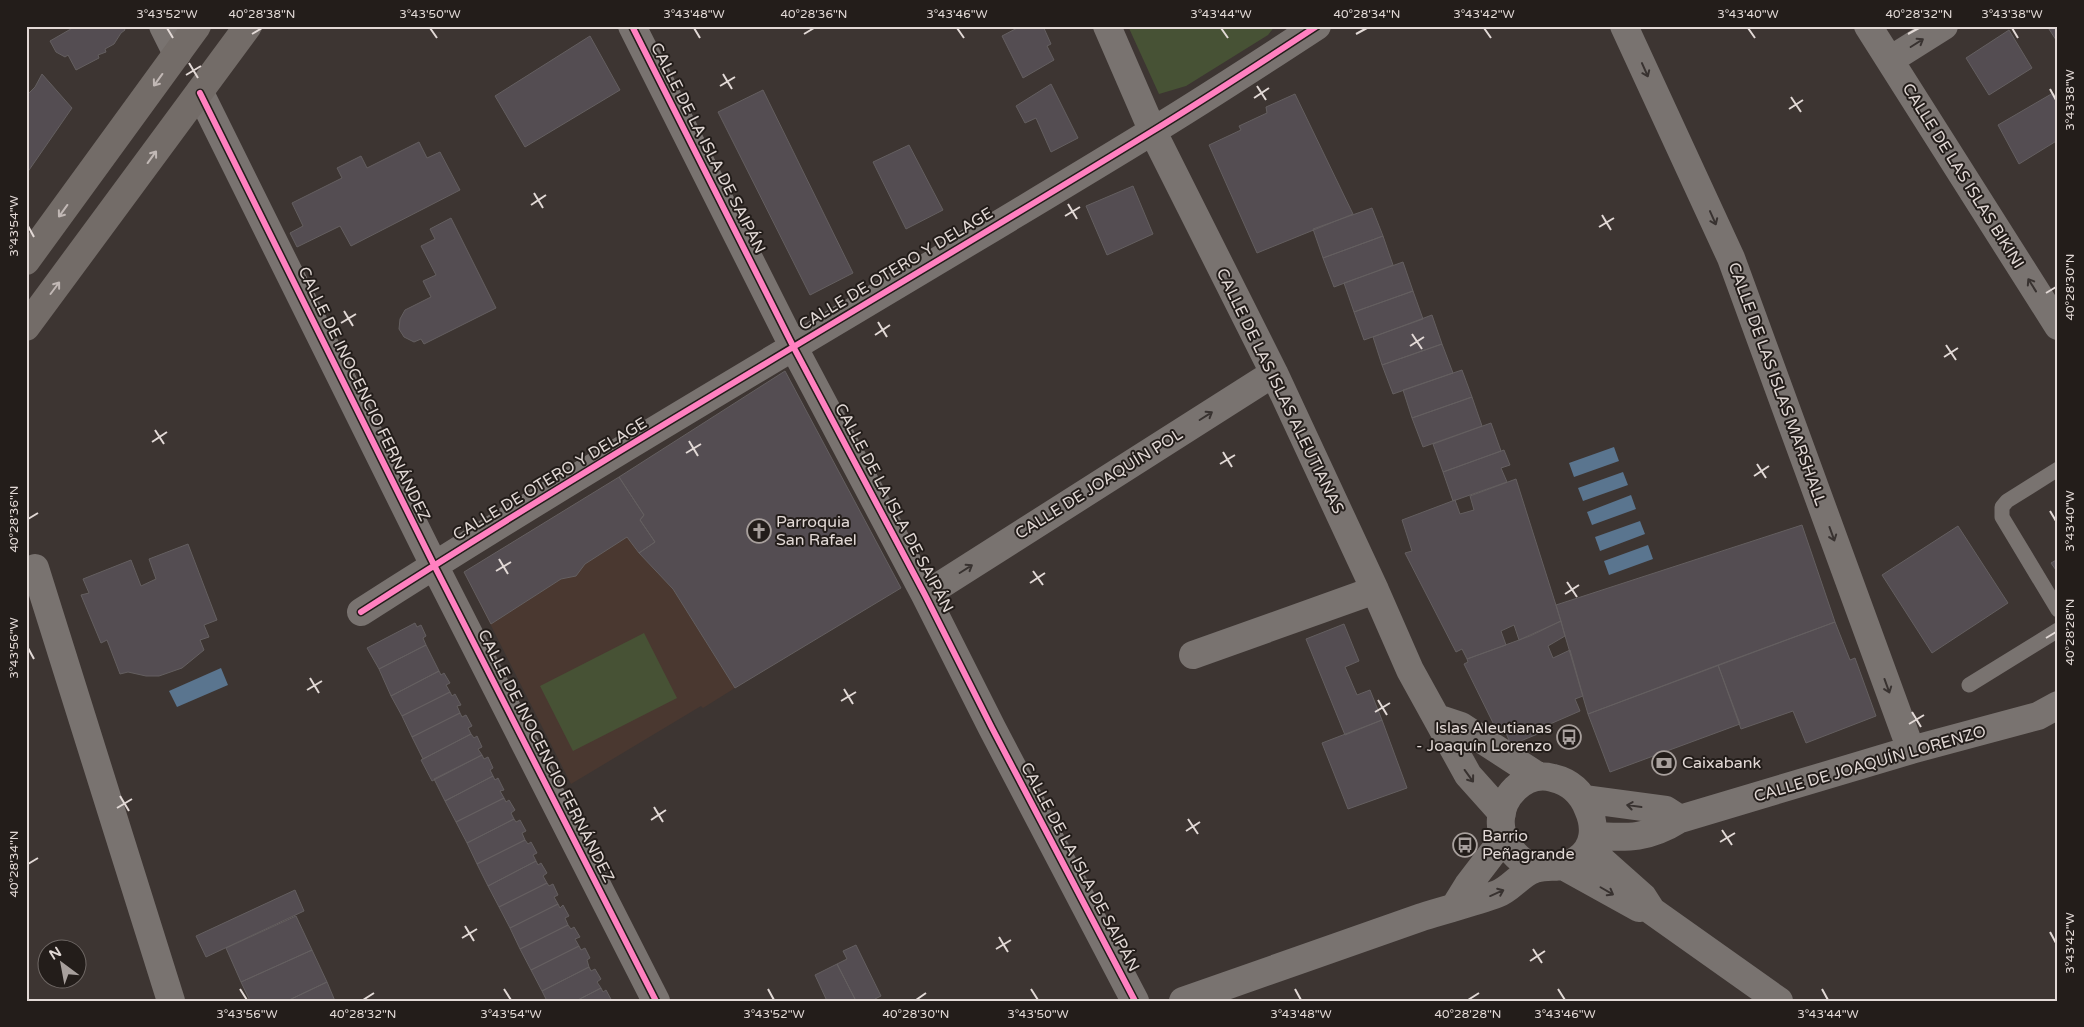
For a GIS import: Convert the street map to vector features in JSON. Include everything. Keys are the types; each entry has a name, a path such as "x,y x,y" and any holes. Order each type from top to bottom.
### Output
{"main road":[{"path":"26,261 197,26"},
{"path":"26,327 248,26"}],"street":[{"path":"163,26 177,54"},
{"name":"CALLE DE LA ISLA DE SAIPÁN","path":"632,26 793,346 925,595 992,728 1135,1001"},
{"name":"CALLE DE LAS ISLAS ALEUTIANAS","path":"1099,26 1123,64"},
{"name":"CALLE DE LAS ISLAS ALEUTIANAS","path":"1107,26 1153,132 1274,373 1410,670 1468,775 1503,826 1514,853 1522,862 1534,869"},
{"name":"CALLE DE OTERO Y DELAGE","path":"360,612 793,346 1153,132 1317,26"},
{"name":"CALLE DE LAS ISLAS MARSHALL","path":"1624,26 1731,258 1911,750"},
{"name":"CALLE DE LAS ISLAS BIKINI","path":"1868,26 2058,326"},
{"path":"1890,60 1944,26"},
{"name":"CALLE DE INOCENCIO FERNÁNDEZ","path":"200,93 434,565 656,1001"},
{"name":"CALLE DE JOAQUÍN POL","path":"925,595 1274,373"},
{"path":"35,568 171,1001"},
{"path":"1193,655 1375,590"},
{"name":"CALLE DE JOAQUÍN LORENZO","path":"1591,842 1630,838 1662,830 1680,819 1911,750 2038,716 2058,705"},
{"path":"1183,1001 1455,906 1500,893 1534,869 1564,867 1578,859 1591,842 1592,816 1584,799 1574,788 1564,781 1538,776 1460,726 1437,718"},
{"path":"1455,906 1503,826 1506,801 1514,790 1528,780 1538,776"},
{"path":"1584,799 1666,810 1680,819"},
{"path":"1591,842 1643,897 1652,911 1778,1001"},
{"path":"1564,867 1635,908 1652,911"}],"lane":[{"path":"2058,469 2007,501 2002,507 2002,517 2058,610"},
{"path":"1969,685 2058,630"}],"shaded area":[{"path":"619,477 639,553 673,589 735,688 703,708 701,706 571,784 464,572"}],"green space":[{"path":"1128,26 1275,26 1268,35 1186,86 1159,94"},
{"path":"644,633 677,698 573,751 540,686"}],"water":[{"path":"1614,447 1619,461 1574,477 1569,463"},
{"path":"1623,472 1628,485 1583,501 1578,488"},
{"path":"1631,495 1636,509 1592,525 1587,512"},
{"path":"1640,521 1645,534 1600,551 1595,537"},
{"path":"1648,545 1653,559 1609,575 1604,561"},
{"path":"221,668 228,685 177,707 169,691"}],"building":[{"path":"76,26 123,26 125,30 114,44 105,49 106,52 98,55 99,58 76,70 68,55 65,57 56,52 50,41"},
{"path":"1021,26 1043,26 1051,44 1047,46 1054,60 1023,78 1002,36"},
{"path":"2047,26 2058,26 2058,43"},
{"path":"2009,30 2032,68 1989,95 1966,58"},
{"path":"590,36 620,90 525,147 495,96"},
{"path":"42,74 72,108 27,173 26,96 35,87"},
{"path":"1051,84 1078,138 1051,152 1036,118 1025,123 1016,106"},
{"path":"763,90 853,273 810,295 718,112"},
{"path":"2053,93 2058,100 2058,140 2019,164 1998,125"},
{"path":"1295,94 1353,214 1257,253 1209,145 1241,130 1239,126 1267,113 1266,107"},
{"path":"419,142 427,158 440,152 460,190 351,246 340,226 297,247 290,233 303,226 292,203 342,178 337,168 361,156 367,168"},
{"path":"909,145 943,210 906,229 873,162"},
{"path":"1133,186 1153,234 1107,255 1086,206"},
{"path":"1372,208 1383,236 1323,258 1313,229"},
{"path":"451,218 496,308 424,344 421,339 414,342 404,337 399,329 400,319 405,310 431,297 423,281 436,275 421,246 435,239 430,229"},
{"path":"1383,236 1393,265 1334,287 1323,258"},
{"path":"1403,262 1413,291 1354,312 1344,283"},
{"path":"1413,291 1423,319 1364,340 1354,312"},
{"path":"1432,315 1442,344 1382,365 1373,337"},
{"path":"1442,344 1453,373 1393,394 1382,365"},
{"path":"1462,370 1472,397 1412,418 1403,390"},
{"name":"Parroquia San Rafael","path":"785,371 901,588 735,688 673,589 639,553 655,542 640,520 644,515 619,477"},
{"path":"1472,397 1482,426 1423,447 1412,418"},
{"path":"1491,423 1501,451 1443,472 1433,444"},
{"path":"1504,450 1510,465 1501,468 1507,482 1453,501 1443,472"},
{"path":"619,477 644,515 640,520 655,542 639,553 627,537 585,564 576,576 561,579 491,624 464,572"},
{"path":"1516,479 1561,621 1519,640 1514,625 1501,631 1506,645 1467,659 1462,649 1456,652 1405,553 1412,551 1402,520 1455,500 1460,514 1474,510 1470,496"},
{"path":"1802,525 1835,622 1588,714 1556,605"},
{"path":"1958,526 2008,603 1932,653 1882,575"},
{"path":"188,544 217,620 204,625 209,637 200,640 204,650 182,668 159,676 146,676 128,672 120,674 107,640 101,643 81,595 89,593 83,579 131,560 141,586 156,579 149,559"},
{"path":"2058,559 2058,573 2051,563"},
{"path":"1561,621 1565,636 1548,646 1553,658 1570,650 1583,696 1575,699 1580,711 1550,724 1552,728 1511,745 1506,733 1499,735 1464,664 1468,662 1467,659 1530,636"},
{"path":"1835,622 1850,660 1855,658 1876,716 1806,743 1793,711 1741,729 1718,665"},
{"path":"415,623 417,627 421,625 426,636 423,638 426,645 379,669 367,648"},
{"path":"1344,624 1359,661 1345,667 1357,695 1370,690 1382,720 1345,735 1306,639"},
{"path":"426,645 439,671 391,696 379,669"},
{"path":"1718,665 1740,724 1610,772 1588,714"},
{"path":"439,671 441,675 444,673 450,683 446,685 450,692 402,716 391,696"},
{"path":"450,692 452,696 455,694 461,705 457,706 460,713 412,737 402,716"},
{"path":"460,713 462,717 466,715 472,726 468,728 471,734 423,759 412,737"},
{"path":"1382,720 1407,788 1348,809 1322,743"},
{"path":"471,734 474,738 477,736 482,747 478,749 482,755 432,781 421,760"},
{"path":"482,755 484,759 488,757 493,768 490,770 493,776 445,801 434,779"},
{"path":"493,776 495,780 498,778 504,790 500,791 504,798 456,822 445,801"},
{"path":"504,798 506,802 509,800 515,810 511,813 514,819 467,843 456,822"},
{"path":"514,819 516,822 520,820 526,831 522,833 525,840 477,864 467,843"},
{"path":"525,840 528,844 531,842 537,853 533,855 536,861 488,886 477,864"},
{"path":"536,861 538,865 541,863 547,873 543,876 547,883 499,907 488,886"},
{"path":"547,883 549,886 553,884 558,895 554,897 558,904 510,928 499,907"},
{"path":"295,890 304,911 206,957 196,936"},
{"path":"558,904 560,908 563,905 569,916 565,918 568,925 520,949 510,928"},
{"path":"296,916 312,950 241,982 226,948"},
{"path":"568,925 571,929 574,927 580,937 575,939 579,946 531,970 520,949"},
{"path":"856,945 881,996 875,999 876,1001 856,1001 837,964 847,959 843,951"},
{"path":"579,946 581,950 585,948 590,958 587,960 589,967 542,991 531,970"},
{"path":"312,950 327,982 287,1001 250,1001 241,982"},
{"path":"837,964 856,1001 827,1001 815,975"},
{"path":"589,967 591,971 595,969 601,979 597,982 601,988 576,1001 547,1001 542,991"},
{"path":"327,982 335,1001 287,1001"},
{"path":"601,988 603,992 606,990 612,1001 576,1001"}],"cycle path":[{"path":"632,26 793,346 925,595 992,728 1135,1001"},
{"path":"361,612 754,370 1172,119 1317,26"},
{"path":"200,93 434,565 656,1001"}],"place":[{"name":"Parroquia San Rafael","path":"759,531"},
{"name":"Islas Aleutianas - Joaquín Lorenzo","path":"1569,737"},
{"name":"Caixabank","path":"1664,763"},
{"name":"Barrio Peñagrande","path":"1465,845"}]}
